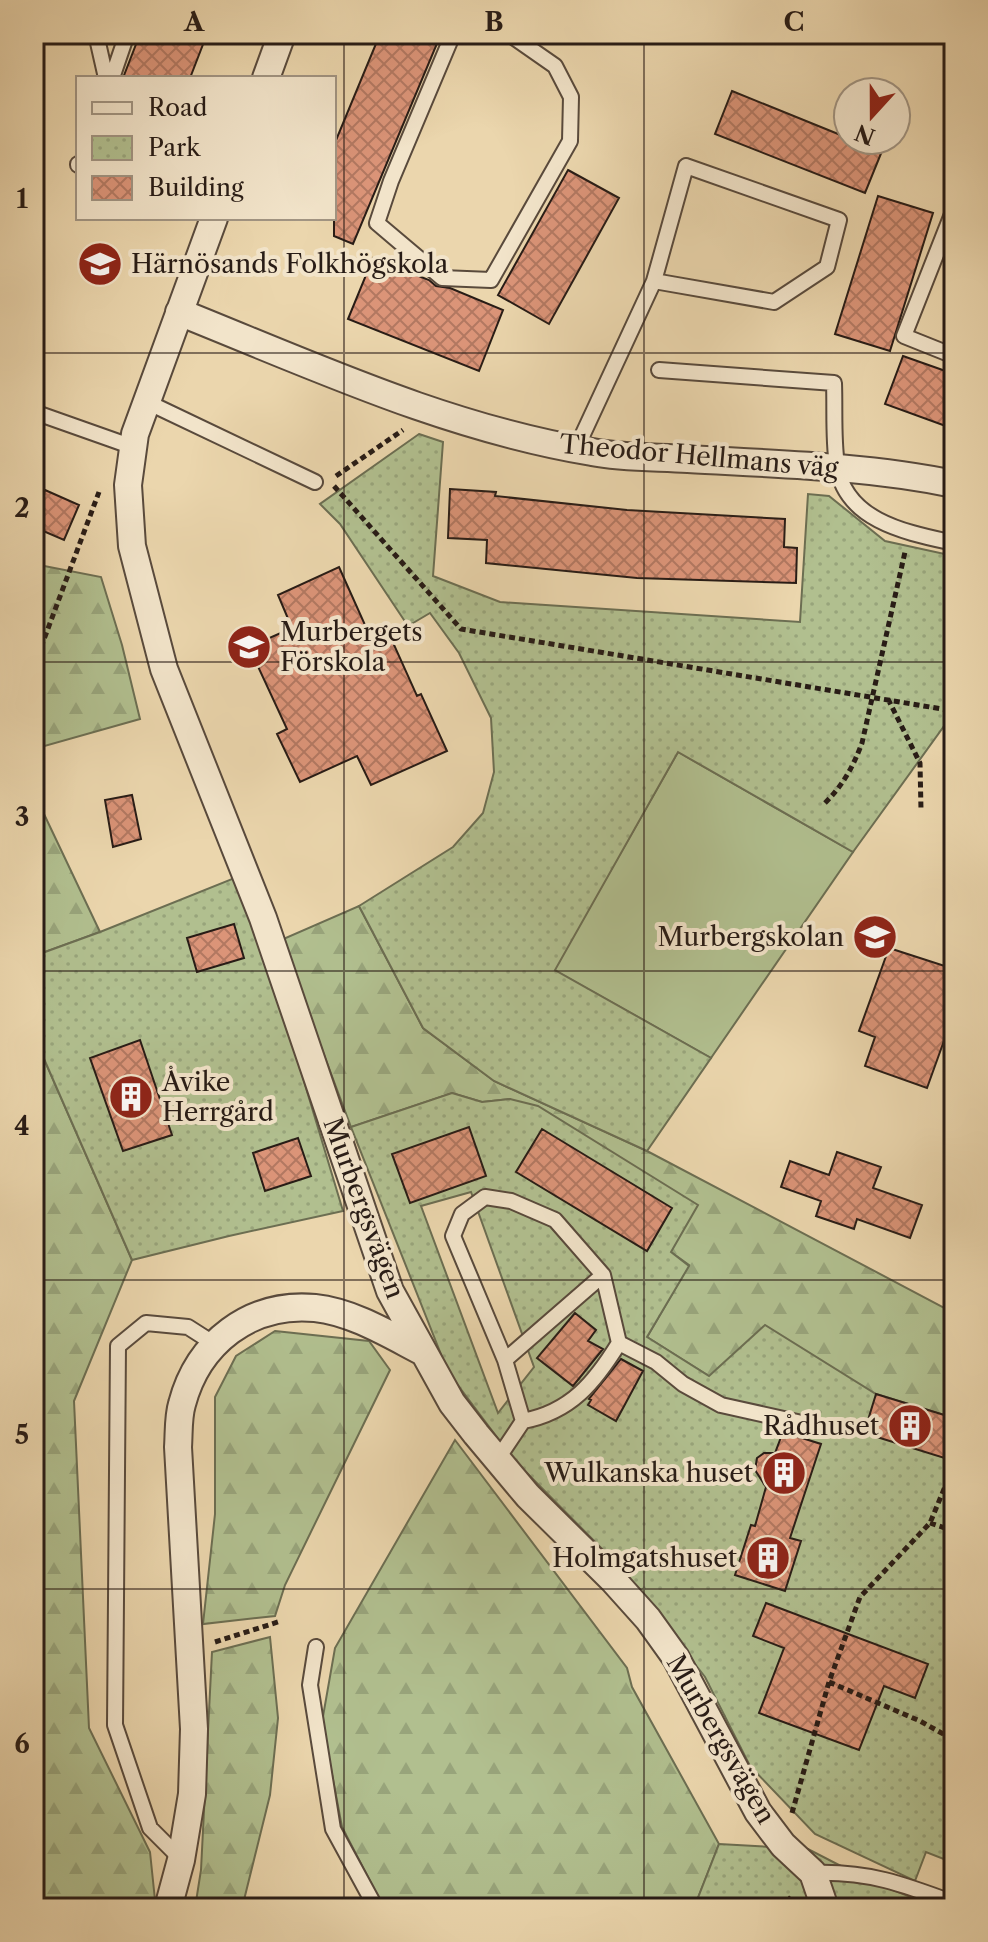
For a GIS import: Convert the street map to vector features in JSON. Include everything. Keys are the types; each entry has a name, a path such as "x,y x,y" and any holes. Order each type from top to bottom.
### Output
{"street":[{"path":"267,76 282,34"},
{"name":"Murbergsvägen","path":"213,220 147,402 133,447 128,485 132,546 164,669 263,918 390,1291 452,1403 528,1496 648,1619 676,1658 758,1812 783,1845 813,1873 825,1908"},
{"name":"Theodor Hellmans väg","path":"179,312 430,410 502,434 596,453 837,468 954,484"},
{"path":"168,1908 181,1860 192,1794 194,1729 191,1649 179,1462 181,1405 194,1373 213,1343 240,1323 273,1311 315,1308 363,1322 423,1352"}],"lane":[{"path":"96,34 108,76"},
{"path":"110,76 127,34"},
{"path":"453,34 391,181 377,223 442,278 491,280 570,141 571,97 555,66 509,34"},
{"path":"576,449 654,281 686,166 839,220 827,267 774,302 654,281"},
{"path":"954,209 904,336 954,356"},
{"path":"659,370 834,383 837,468 854,499 883,524 909,534 954,543"},
{"path":"147,402 315,482"},
{"path":"34,412 133,447"},
{"path":"497,1460 523,1421 542,1417 570,1403 603,1368 619,1343 603,1275 555,1220 511,1201 485,1197 462,1214 453,1236 505,1360 523,1421"},
{"path":"505,1360 603,1275"},
{"path":"181,1860 150,1828 115,1725 118,1346 146,1323 188,1327 213,1343"},
{"path":"619,1343 656,1362 683,1384 721,1405 829,1429"},
{"path":"316,1647 310,1685 333,1829 376,1908"},
{"path":"813,1873 848,1872 892,1880 954,1903"}],"path":[{"path":"430,410 329,480 461,629 954,711"},
{"path":"34,666 101,487"},
{"path":"825,803 840,788 855,763 875,696 909,534"},
{"path":"887,698 920,763 921,810"},
{"path":"783,1845 829,1682 860,1597 930,1523 954,1465"},
{"path":"930,1523 954,1531"},
{"path":"191,1649 281,1621"},
{"path":"829,1682 920,1721 954,1740"}],"green space":[{"path":"419,434 443,442 433,576 500,602 800,622 808,494 829,496 885,541 954,556 954,724 947,722 853,852 678,752 555,970 711,1058 647,1151 494,1081 423,1028 359,906 453,847 483,813 494,772 491,718 459,653 430,613 408,626 340,524 320,504"},
{"path":"34,564 101,577 140,719 34,749"},
{"path":"678,752 853,852 711,1058 554,970"},
{"path":"34,793 100,932 34,956"},
{"path":"242,875 343,1211 132,1260 34,1036 34,956"},
{"path":"359,906 423,1028 494,1081 647,1151 954,1313 954,1419 709,1376 647,1337 689,1265 671,1252 510,1099 482,1102 452,1093 351,1127 281,940"},
{"path":"34,1036 132,1260 74,1401 89,1728 150,1852 155,1900 152,1908 34,1908"},
{"path":"452,1093 482,1102 510,1099 538,1106 698,1205 671,1252 689,1266 647,1337 709,1376 765,1325 876,1394 954,1418 954,1863 926,1852 915,1881 815,1834 750,1766 705,1677 617,1564 514,1460 448,1372 351,1127","holes":["471,1192 534,1367 498,1413 421,1206"]},
{"path":"275,1331 369,1341 390,1370 285,1585 275,1616 203,1624 215,1514 215,1397 236,1356"},
{"path":"455,1440 627,1668 632,1687 719,1844 694,1908 384,1908 342,1827 322,1722 335,1648"},
{"path":"270,1637 278,1718 270,1795 242,1908 195,1908 201,1870 212,1652"},
{"path":"719,1844 808,1849 870,1881 939,1908 694,1908"}],"building":[{"path":"140,34 207,34 191,76 124,76"},
{"path":"380,34 441,34 353,244 334,236 336,140"},
{"path":"732,91 832,132 832,156 880,156 865,193 715,134"},
{"path":"568,170 619,198 549,324 498,295"},
{"path":"878,196 933,213 890,351 835,334"},
{"path":"373,258 429,280 436,286 450,288 503,310 479,371 348,319"},
{"path":"903,356 954,374 954,429 885,404"},
{"path":"450,489 496,492 495,496 627,510 785,519 784,547 797,548 796,583 637,578 486,563 487,540 448,538"},
{"path":"45,490 79,505 64,540 34,527 34,516"},
{"path":"339,567 369,634 386,627 417,696 421,694 447,751 371,785 357,756 300,782 277,734 287,729 249,647 292,628 278,595"},
{"path":"132,795 141,839 113,847 105,800"},
{"path":"234,924 244,958 197,972 187,938"},
{"path":"889,948 954,969 954,1013 927,1088 865,1066 875,1037 859,1031"},
{"name":"Åvike Herrgård","path":"140,1040 172,1135 123,1151 90,1058"},
{"path":"469,1127 486,1176 410,1203 392,1154"},
{"path":"542,1129 672,1208 647,1251 516,1172"},
{"path":"298,1138 311,1176 265,1191 253,1153"},
{"path":"837,1152 881,1167 873,1188 922,1205 910,1238 857,1219 854,1229 816,1216 821,1201 781,1187 790,1161 829,1175"},
{"path":"575,1313 596,1330 588,1341 603,1349 573,1386 537,1358"},
{"path":"621,1359 643,1371 616,1421 588,1405 589,1399"},
{"name":"Rådhuset","path":"876,1394 954,1418 954,1461 864,1433"},
{"path":"783,1432 821,1444 790,1538 801,1541 785,1591 735,1575 751,1525 755,1526 766,1487 755,1470 757,1458 764,1453 775,1453"},
{"path":"766,1603 928,1664 915,1698 884,1686 859,1750 759,1713 784,1648 753,1636"}],"place":[{"name":"Härnösands Folkhögskola","path":"100,264"},
{"name":"Murbergets Förskola","path":"249,647"},
{"name":"Murbergskolan","path":"875,937"},
{"name":"Åvike Herrgård","path":"131,1097"},
{"name":"Rådhuset","path":"910,1426"},
{"name":"Wulkanska huset","path":"784,1473"},
{"name":"Holmgatshuset","path":"768,1558"}]}
